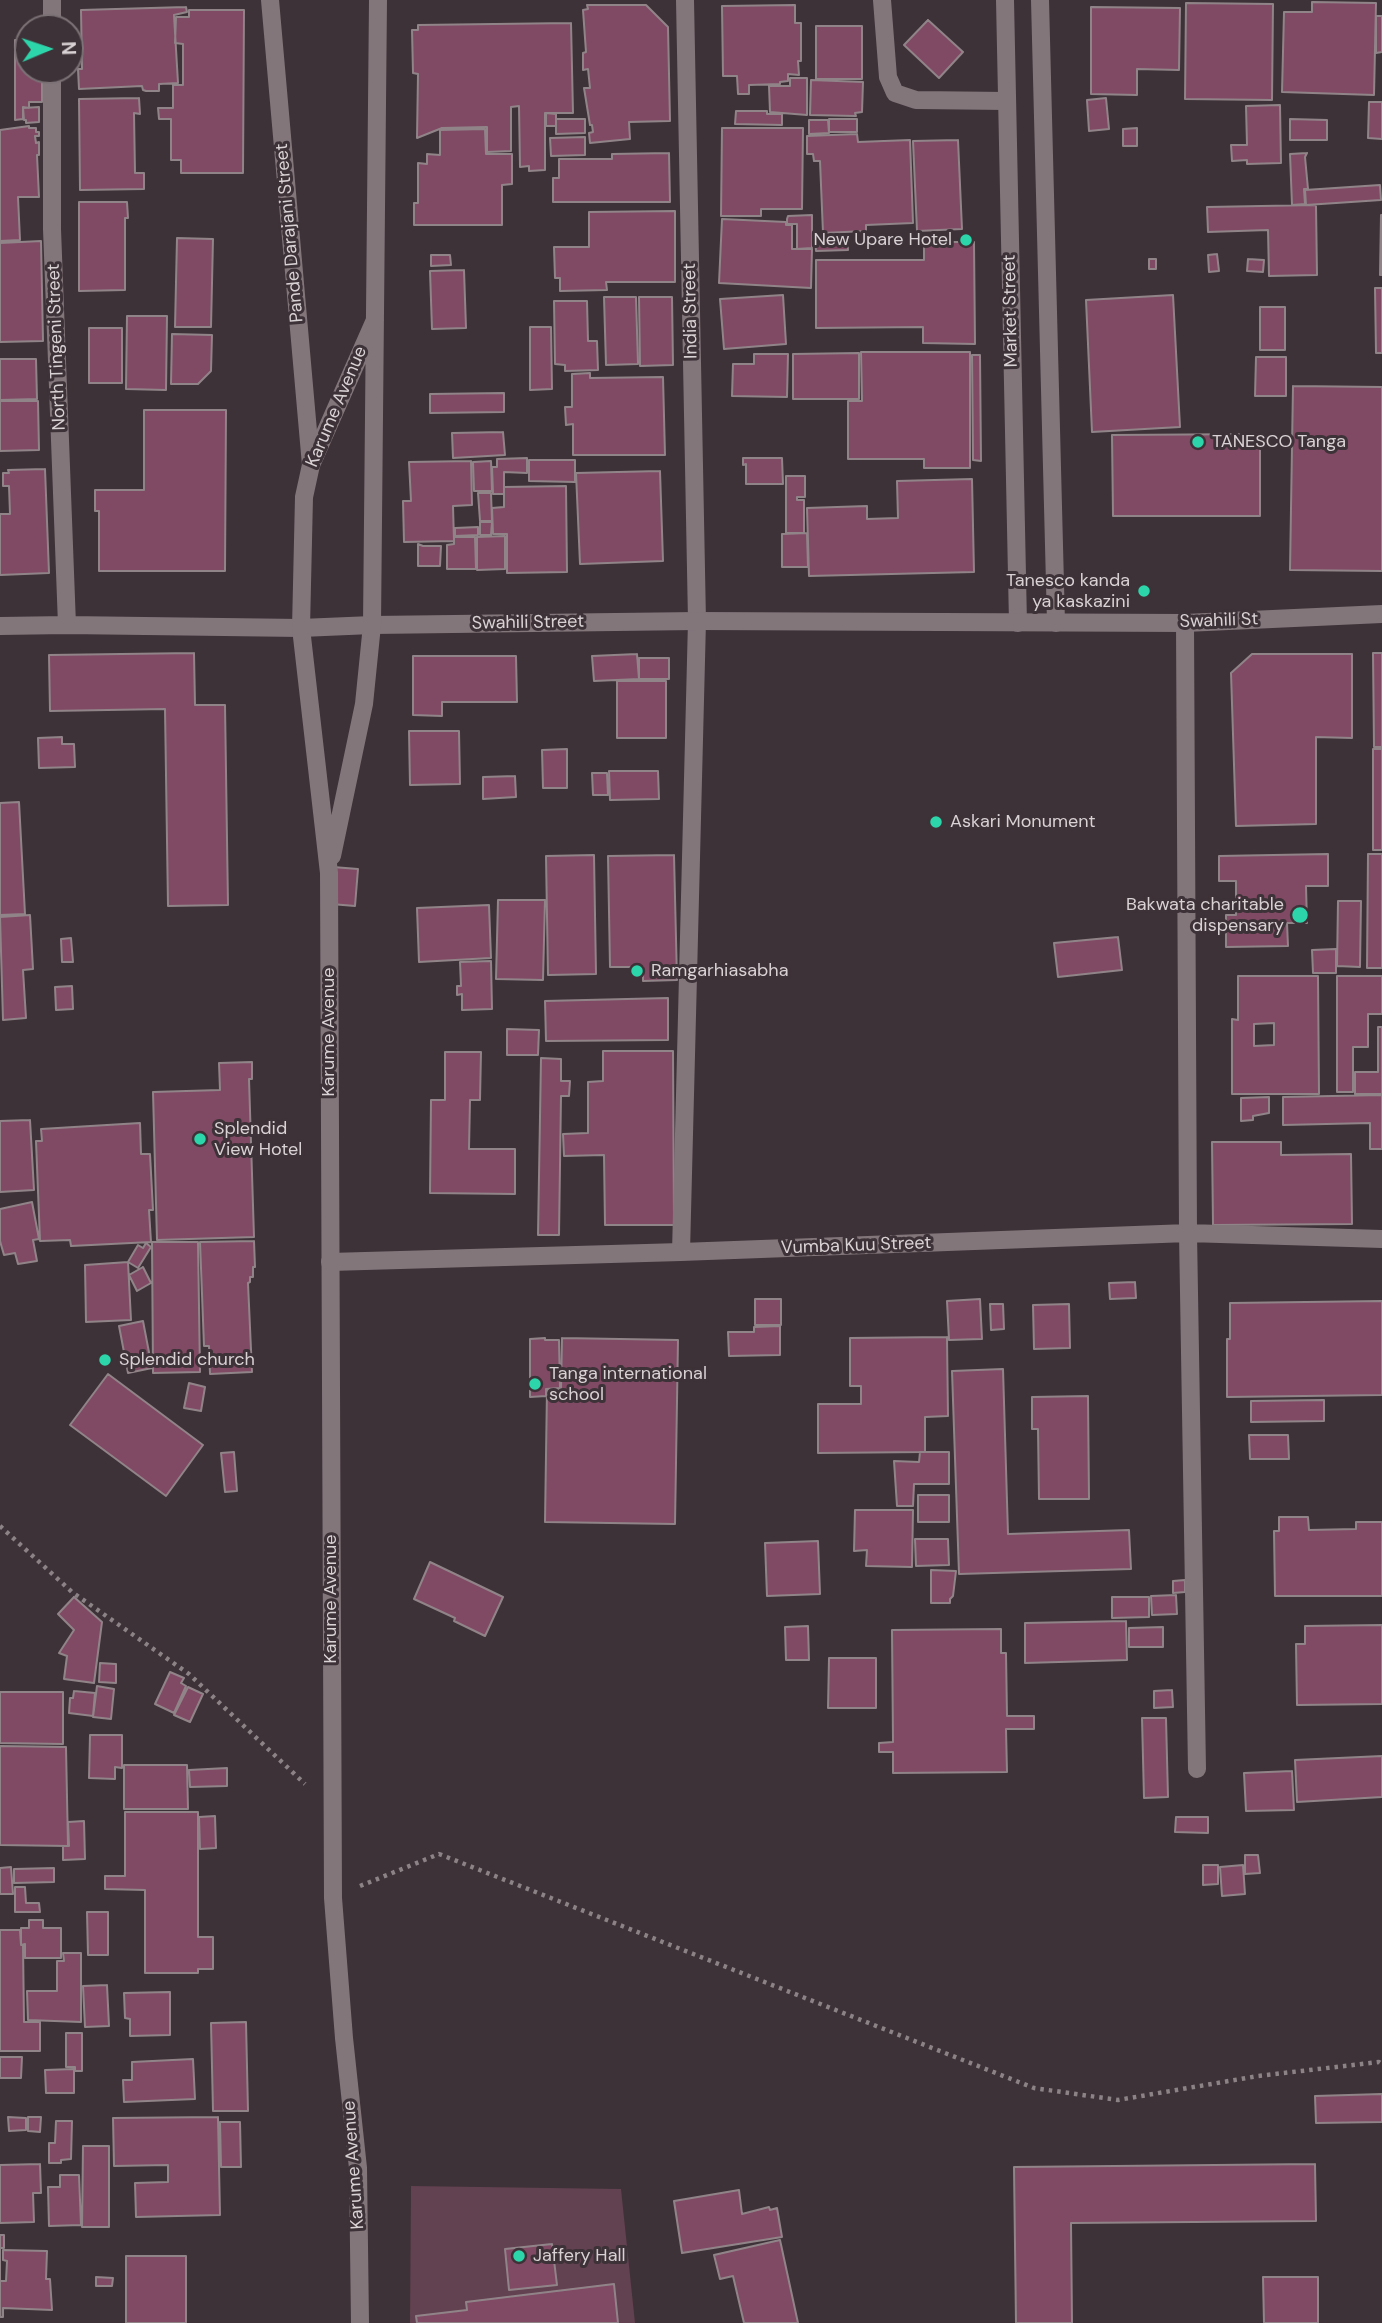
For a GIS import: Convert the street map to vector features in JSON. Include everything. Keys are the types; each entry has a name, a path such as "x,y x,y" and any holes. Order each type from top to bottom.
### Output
{"street":[{"name":"Pande Darajani Street","path":"270,0 311,465"},
{"name":"Karume Avenue","path":"328,873 364,704 372,625 378,0"},
{"name":"India Street","path":"681,1252 697,621 685,0"},
{"path":"882,0 888,76 895,93 916,100 1007,101"},
{"name":"Market Street","path":"1005,0 1018,623"},
{"name":"Market Street","path":"1040,0 1055,623"},
{"name":"North Tingeni Street","path":"52,84 52,229 67,625"},
{"name":"Karume Avenue","path":"360,2323 358,2168 333,1898 328,873 301,628 304,497 311,465 374,320"},
{"name":"Swahili St","path":"1055,623 1185,623 1382,614"},
{"name":"Swahili Street","path":"0,626 301,628 697,621 1055,623"},
{"path":"1185,623 1188,1234 1197,1769"},
{"name":"Vumba Kuu Street","path":"330,1262 1188,1234 1382,1238"}],"path":[{"path":"0,1525 72,1592 189,1674 334,1811"},
{"path":"333,1898 414,1862 439,1854 1034,2088 1118,2100 1258,2076 1379,2062 1382,2064"}],"shaded area":[{"name":"Jaffery Hall","path":"411,2186 621,2189 635,2323 410,2323"}],"building":[{"path":"1312,2 1376,3 1374,95 1282,92 1284,12 1312,12"},
{"path":"1186,3 1273,4 1272,100 1185,99"},
{"path":"587,5 646,5 668,27 670,121 629,122 630,139 590,143 589,133 593,132 584,88 590,88 588,69 583,70 583,53 586,52 583,10 588,9"},
{"path":"795,5 795,23 801,23 799,75 788,74 788,81 780,84 749,85 749,94 738,94 737,76 723,76 722,6"},
{"path":"186,7 187,12 174,15 178,83 159,84 159,91 146,91 142,86 79,89 79,84 84,84 84,14 81,14 81,10"},
{"path":"1091,7 1180,8 1179,70 1137,69 1137,95 1091,94"},
{"path":"189,10 244,10 243,173 181,173 181,160 171,160 171,119 159,119 158,108 173,108 173,85 183,85 183,44 175,43 176,17 189,17"},
{"path":"1376,16 1382,16 1382,52 1376,53"},
{"path":"928,20 963,52 939,78 904,45"},
{"path":"571,23 573,113 545,113 545,170 529,171 529,166 520,167 519,106 511,107 511,151 487,152 487,127 442,128 417,138 418,74 413,73 412,30 418,30 418,25"},
{"path":"816,26 862,26 862,79 816,79"},
{"path":"790,78 807,78 807,115 770,112 769,86 790,86"},
{"path":"811,80 863,82 862,112 855,113 856,116 810,115"},
{"path":"15,84 42,84 42,102 29,102 29,108 23,107 23,119 15,120"},
{"path":"139,98 140,114 134,113 135,173 144,173 144,189 80,190 79,99"},
{"path":"1106,98 1109,129 1089,131 1087,100"},
{"path":"1369,102 1382,102 1382,139 1368,138"},
{"path":"1280,105 1281,163 1247,164 1247,160 1232,161 1231,145 1247,145 1246,106"},
{"path":"39,107 39,122 26,123 23,108"},
{"path":"736,111 782,114 782,125 735,124"},
{"path":"546,113 556,114 556,126 546,126"},
{"path":"556,119 585,119 585,133 556,134"},
{"path":"829,119 857,119 857,132 829,132"},
{"path":"1290,119 1327,120 1327,140 1290,140"},
{"path":"809,120 828,120 829,133 809,134"},
{"path":"29,126 39,132 39,136 35,136 36,143 39,142 39,197 18,197 20,240 0,241 0,130"},
{"path":"722,128 803,128 802,209 761,209 761,216 721,216"},
{"path":"1137,128 1137,146 1123,146 1123,129"},
{"path":"485,129 486,154 512,154 512,184 502,185 502,225 414,225 414,203 418,203 418,163 427,164 427,154 440,155 440,130"},
{"path":"857,134 858,142 910,140 913,223 866,225 866,231 823,233 820,161 814,161 813,154 807,154 807,136"},
{"path":"585,137 585,155 551,156 550,138"},
{"path":"958,140 962,229 917,231 913,141"},
{"path":"669,153 670,202 553,202 553,178 559,178 559,159 612,159 612,154"},
{"path":"1307,153 1305,157 1308,189 1304,189 1305,204 1292,205 1290,154"},
{"path":"1380,185 1381,200 1306,205 1305,190"},
{"path":"79,202 127,202 125,290 79,291"},
{"path":"1316,205 1317,275 1269,276 1268,230 1208,232 1207,207"},
{"path":"675,211 675,282 606,282 607,290 560,291 560,278 555,278 554,247 589,247 589,212"},
{"path":"812,215 812,248 797,249 797,224 787,224 788,216"},
{"path":"1381,215 1382,275 1380,275"},
{"path":"722,219 786,222 786,225 792,225 792,249 812,249 811,288 719,283"},
{"path":"847,237 848,250 816,251 815,238"},
{"path":"177,238 213,239 211,327 175,327"},
{"path":"41,241 43,341 0,342 0,243"},
{"path":"924,242 974,242 975,344 923,343 923,327 816,328 816,260 924,260"},
{"path":"1217,254 1219,271 1209,272 1208,255"},
{"path":"431,255 450,255 451,265 431,266"},
{"path":"1149,259 1156,259 1156,269 1149,269"},
{"path":"1248,259 1264,260 1263,272 1247,271"},
{"path":"464,270 466,328 432,329 430,271"},
{"path":"1375,288 1382,288 1382,353 1376,353"},
{"path":"783,295 786,344 724,349 720,299"},
{"path":"1173,295 1180,427 1092,432 1086,300"},
{"path":"604,297 636,297 638,364 606,365"},
{"path":"639,297 672,297 673,365 640,366"},
{"path":"554,301 587,301 588,341 597,341 598,370 565,371 565,365 555,364"},
{"path":"1260,307 1285,307 1285,350 1260,350"},
{"path":"127,316 167,316 166,390 126,389"},
{"path":"530,327 551,327 552,389 530,390"},
{"path":"89,328 122,328 122,383 89,383"},
{"path":"172,334 212,335 211,371 198,384 171,384"},
{"path":"861,352 970,352 970,468 924,468 924,459 848,459 848,401 862,401"},
{"path":"859,353 859,399 793,399 793,354"},
{"path":"754,354 788,354 787,397 732,396 733,364 754,364"},
{"path":"972,355 980,355 981,461 973,460"},
{"path":"1256,357 1286,357 1286,396 1255,396"},
{"path":"0,359 36,359 37,399 0,400"},
{"path":"590,373 590,378 663,377 665,455 573,455 573,424 566,425 565,407 572,407 572,374"},
{"path":"1293,386 1382,387 1382,571 1290,570"},
{"path":"504,393 504,412 430,413 430,394"},
{"path":"0,401 38,401 39,450 0,451"},
{"path":"144,410 226,410 225,571 99,571 99,511 95,511 95,490 144,490"},
{"path":"503,432 505,455 453,458 452,433"},
{"path":"1260,434 1260,516 1113,516 1112,435"},
{"path":"527,458 527,473 504,472 504,494 493,494 492,467 497,467 497,459"},
{"path":"743,458 782,458 783,484 746,484 746,464 743,465"},
{"path":"529,460 575,460 575,482 529,481"},
{"path":"471,461 472,505 453,506 454,541 404,542 403,501 411,501 409,462"},
{"path":"491,461 492,491 474,491 473,462"},
{"path":"45,469 49,573 0,575 0,514 10,514 9,486 3,486 3,473 9,473 8,470"},
{"path":"660,471 663,561 580,564 576,473"},
{"path":"786,476 805,476 805,497 797,497 797,500 804,500 804,533 786,533"},
{"path":"972,479 974,572 809,576 807,508 867,506 867,519 898,518 897,481"},
{"path":"566,486 567,572 507,573 507,534 493,534 492,508 504,507 504,487"},
{"path":"478,493 491,493 492,521 480,521"},
{"path":"480,522 492,522 491,535 480,535"},
{"path":"478,527 478,535 455,536 455,528"},
{"path":"807,533 808,567 782,567 782,534"},
{"path":"505,536 505,569 477,570 477,537"},
{"path":"454,537 475,537 476,569 447,569 447,545 454,544"},
{"path":"418,544 441,546 440,566 418,566"},
{"path":"194,653 195,705 225,705 228,905 168,906 165,709 50,711 49,655"},
{"path":"1373,653 1382,653 1382,747 1374,747"},
{"path":"637,654 639,679 594,681 592,656"},
{"path":"1252,654 1352,654 1352,738 1316,737 1316,824 1236,826 1231,673"},
{"path":"413,656 516,656 517,702 442,702 442,716 413,715"},
{"path":"639,658 669,658 669,679 639,679"},
{"path":"617,681 666,681 666,738 617,738"},
{"path":"409,731 459,731 460,784 410,785"},
{"path":"62,737 62,744 74,744 75,767 39,768 38,738"},
{"path":"567,749 567,788 543,788 542,750"},
{"path":"1373,749 1382,749 1382,850 1373,850"},
{"path":"609,771 658,771 659,799 610,800"},
{"path":"592,773 607,773 608,795 593,795"},
{"path":"515,776 516,797 483,799 483,777"},
{"path":"19,802 25,914 0,915 0,803"},
{"path":"1328,854 1328,886 1306,886 1307,923 1287,923 1288,946 1226,947 1226,915 1236,915 1236,881 1219,881 1219,856"},
{"path":"1368,854 1382,854 1382,968 1367,968"},
{"path":"594,855 596,974 548,975 546,856"},
{"path":"674,855 677,980 643,981 643,967 610,967 608,856"},
{"path":"333,867 358,869 355,906 331,904"},
{"path":"498,900 545,900 543,980 496,979"},
{"path":"1338,901 1361,901 1360,967 1337,966"},
{"path":"489,905 491,958 419,962 417,908"},
{"path":"30,915 33,969 23,970 26,1018 3,1020 0,917"},
{"path":"1118,937 1122,970 1058,977 1054,943"},
{"path":"71,938 73,962 62,962 61,939"},
{"path":"1336,949 1336,973 1313,973 1312,950"},
{"path":"491,961 492,1009 462,1010 462,994 457,995 457,986 461,986 460,962"},
{"path":"1238,976 1318,976 1319,1094 1232,1094 1232,1019 1238,1020","holes":["1274,1023 1274,1045 1254,1046 1254,1024"]},
{"path":"1337,976 1382,976 1382,1014 1368,1014 1368,1047 1353,1047 1353,1092 1337,1092"},
{"path":"72,986 73,1009 56,1010 55,987"},
{"path":"668,998 668,1040 546,1041 545,1001"},
{"path":"1378,1027 1382,1027 1382,1094 1355,1094 1355,1072 1378,1072"},
{"path":"507,1029 539,1030 538,1055 507,1055"},
{"path":"603,1051 673,1051 674,1225 605,1225 604,1155 564,1156 563,1134 588,1133 588,1082 603,1081"},
{"path":"445,1052 481,1052 480,1100 470,1100 469,1149 515,1149 515,1194 430,1193 431,1100 445,1100"},
{"path":"541,1058 561,1059 561,1081 570,1081 569,1096 561,1096 559,1235 538,1235"},
{"path":"252,1062 252,1079 249,1079 254,1237 157,1240 153,1092 220,1090 219,1063"},
{"path":"1382,1095 1382,1149 1370,1149 1370,1123 1283,1125 1283,1097"},
{"path":"1269,1097 1269,1113 1253,1116 1253,1120 1241,1121 1241,1098"},
{"path":"30,1120 34,1190 0,1192 0,1121"},
{"path":"140,1123 141,1154 150,1154 153,1210 149,1210 151,1242 71,1246 70,1240 40,1241 36,1141 42,1141 41,1129"},
{"path":"1212,1142 1281,1142 1281,1155 1351,1154 1352,1224 1213,1225"},
{"path":"32,1202 39,1239 33,1240 37,1261 18,1264 15,1253 4,1255 0,1241 0,1209"},
{"path":"254,1241 255,1267 253,1277 250,1277 248,1283 252,1372 210,1374 209,1346 204,1346 200,1242"},
{"path":"152,1242 198,1242 200,1372 153,1373"},
{"path":"146,1243 151,1247 138,1268 128,1262 138,1245 143,1248"},
{"path":"128,1262 131,1320 86,1322 85,1265"},
{"path":"143,1267 151,1283 137,1291 129,1275"},
{"path":"1135,1282 1136,1298 1110,1299 1109,1283"},
{"path":"755,1299 781,1299 781,1325 755,1325"},
{"path":"980,1299 982,1339 949,1340 947,1301"},
{"path":"1382,1301 1382,1395 1227,1397 1230,1303"},
{"path":"990,1304 1003,1304 1004,1329 991,1330"},
{"path":"1069,1304 1070,1348 1034,1349 1033,1305"},
{"path":"143,1321 152,1368 128,1373 119,1326"},
{"path":"780,1326 780,1355 729,1356 728,1332 754,1332 754,1327"},
{"path":"947,1337 948,1416 925,1417 925,1452 818,1453 818,1404 861,1404 861,1386 850,1386 850,1338"},
{"path":"562,1338 678,1340 675,1524 545,1522 547,1389 561,1389"},
{"path":"530,1339 559,1340 560,1388 546,1389 546,1396 530,1397"},
{"path":"1003,1369 1008,1534 1129,1530 1131,1569 959,1574 952,1371"},
{"path":"108,1374 203,1445 166,1496 70,1425"},
{"path":"189,1383 205,1387 201,1411 184,1408"},
{"path":"1088,1396 1089,1499 1039,1499 1038,1429 1032,1429 1032,1397"},
{"path":"1324,1400 1324,1421 1251,1422 1251,1401"},
{"path":"1249,1435 1288,1435 1289,1459 1250,1459"},
{"path":"234,1452 237,1491 225,1492 221,1453"},
{"path":"920,1452 949,1452 949,1484 914,1484 913,1506 897,1506 894,1461 919,1462"},
{"path":"918,1495 949,1495 949,1522 918,1522"},
{"path":"855,1510 913,1510 912,1567 866,1566 867,1550 854,1551"},
{"path":"1279,1517 1308,1517 1309,1530 1356,1529 1356,1522 1382,1522 1382,1596 1275,1596 1274,1531 1279,1531"},
{"path":"915,1539 948,1539 949,1565 916,1566"},
{"path":"818,1541 820,1594 767,1596 765,1543"},
{"path":"430,1562 503,1597 485,1636 414,1599"},
{"path":"931,1570 956,1571 950,1603 931,1603"},
{"path":"1185,1580 1185,1592 1173,1593 1173,1581"},
{"path":"1176,1595 1177,1614 1152,1615 1151,1596"},
{"path":"74,1597 102,1622 94,1683 64,1679 67,1656 59,1653 74,1630 58,1614"},
{"path":"1112,1597 1149,1597 1149,1617 1112,1618"},
{"path":"1126,1621 1127,1660 1025,1663 1025,1623"},
{"path":"1382,1625 1382,1704 1297,1705 1296,1644 1305,1644 1305,1626"},
{"path":"808,1626 809,1660 786,1660 785,1627"},
{"path":"1163,1627 1163,1647 1129,1647 1129,1628"},
{"path":"1001,1629 1001,1653 1006,1653 1007,1716 1034,1716 1034,1729 1006,1729 1007,1772 893,1773 893,1752 879,1752 879,1743 893,1742 892,1630"},
{"path":"829,1658 876,1658 876,1708 828,1708"},
{"path":"100,1663 116,1664 116,1683 99,1682"},
{"path":"170,1672 184,1678 181,1683 186,1686 174,1713 155,1704"},
{"path":"97,1686 114,1689 111,1719 93,1717"},
{"path":"188,1687 203,1694 190,1722 174,1715"},
{"path":"1172,1690 1173,1707 1154,1708 1154,1691"},
{"path":"74,1691 95,1693 93,1716 69,1713 70,1698 73,1698"},
{"path":"0,1692 63,1692 63,1744 0,1743"},
{"path":"1142,1718 1166,1718 1168,1797 1144,1798"},
{"path":"90,1735 122,1735 122,1768 115,1767 115,1779 89,1778"},
{"path":"0,1746 66,1747 68,1846 0,1845"},
{"path":"1382,1756 1382,1797 1297,1802 1295,1760"},
{"path":"124,1765 187,1765 188,1809 124,1809"},
{"path":"227,1768 227,1786 190,1787 189,1770"},
{"path":"1292,1771 1294,1810 1246,1811 1244,1773"},
{"path":"125,1812 198,1812 198,1937 213,1937 213,1969 198,1969 198,1973 145,1973 145,1890 105,1889 105,1876 125,1876"},
{"path":"215,1816 216,1848 200,1849 199,1817"},
{"path":"1176,1817 1208,1817 1208,1833 1175,1832"},
{"path":"84,1821 85,1859 63,1860 63,1846 69,1846 68,1822"},
{"path":"1245,1855 1258,1855 1260,1873 1245,1874"},
{"path":"1203,1865 1218,1865 1218,1884 1203,1885"},
{"path":"1243,1865 1245,1894 1222,1896 1220,1867"},
{"path":"11,1867 13,1894 0,1894 0,1868"},
{"path":"54,1868 54,1882 14,1883 14,1869"},
{"path":"15,1887 25,1887 26,1903 39,1903 40,1912 15,1912"},
{"path":"87,1912 108,1912 108,1955 88,1955"},
{"path":"29,1920 43,1920 43,1928 61,1928 61,1958 25,1958 25,1944 21,1945 21,1928 29,1928"},
{"path":"0,1930 20,1930 23,1945 24,2022 40,2022 40,2051 0,2051"},
{"path":"63,1953 81,1953 81,2022 28,2020 27,1991 57,1991 57,1961 64,1961"},
{"path":"107,1985 109,2026 85,2027 83,1986"},
{"path":"170,1992 170,2035 130,2036 130,2019 125,2018 124,1993"},
{"path":"246,2022 248,2111 213,2111 211,2023"},
{"path":"66,2033 82,2033 82,2071 75,2071 75,2067 66,2067"},
{"path":"0,2057 22,2057 21,2078 0,2078"},
{"path":"193,2059 195,2099 124,2102 123,2080 132,2080 132,2062"},
{"path":"74,2069 74,2093 46,2093 45,2070"},
{"path":"1382,2094 1382,2122 1316,2123 1315,2096"},
{"path":"8,2117 26,2118 26,2130 9,2131"},
{"path":"28,2117 41,2117 40,2132 28,2131"},
{"path":"218,2117 220,2215 136,2217 135,2183 168,2182 168,2165 114,2166 113,2118"},
{"path":"56,2121 72,2121 71,2159 61,2160 61,2163 49,2163 49,2143 55,2143"},
{"path":"220,2122 240,2122 241,2167 221,2167"},
{"path":"83,2146 109,2146 109,2227 82,2227"},
{"path":"40,2164 41,2193 33,2193 34,2222 0,2223 0,2165"},
{"path":"1315,2164 1316,2221 1071,2223 1072,2323 1016,2323 1014,2167"},
{"path":"60,2175 79,2175 81,2225 49,2226 48,2187 60,2187"},
{"path":"739,2190 742,2214 769,2207 770,2210 777,2208 782,2237 682,2253 674,2201"},
{"path":"0,2235 4,2235 4,2248 0,2248"},
{"path":"780,2240 798,2323 744,2323 733,2276 720,2279 714,2255"},
{"path":"552,2244 557,2285 509,2290 505,2249"},
{"path":"3,2250 47,2251 46,2279 50,2279 52,2310 3,2308 3,2317 0,2317 0,2281 6,2281 7,2261 3,2260"},
{"path":"126,2256 186,2256 186,2323 126,2323"},
{"path":"96,2277 113,2278 112,2286 96,2286"},
{"path":"1263,2277 1318,2277 1318,2323 1264,2323"},
{"path":"614,2284 618,2323 417,2323 416,2316 467,2310 466,2302"}],"place":[{"name":"New Upare Hotel","path":"966,240"},
{"name":"TANESCO Tanga","path":"1198,442"},
{"name":"Tanesco kanda ya kaskazini","path":"1144,591"},
{"name":"Askari Monument","path":"936,822"},
{"name":"Bakwata charitable dispensary","path":"1300,915"},
{"name":"Ramgarhiasabha","path":"637,971"},
{"name":"Splendid View Hotel","path":"200,1139"},
{"name":"Splendid church","path":"105,1360"},
{"name":"Tanga international school","path":"535,1384"},
{"name":"Jaffery Hall","path":"519,2256"}]}
